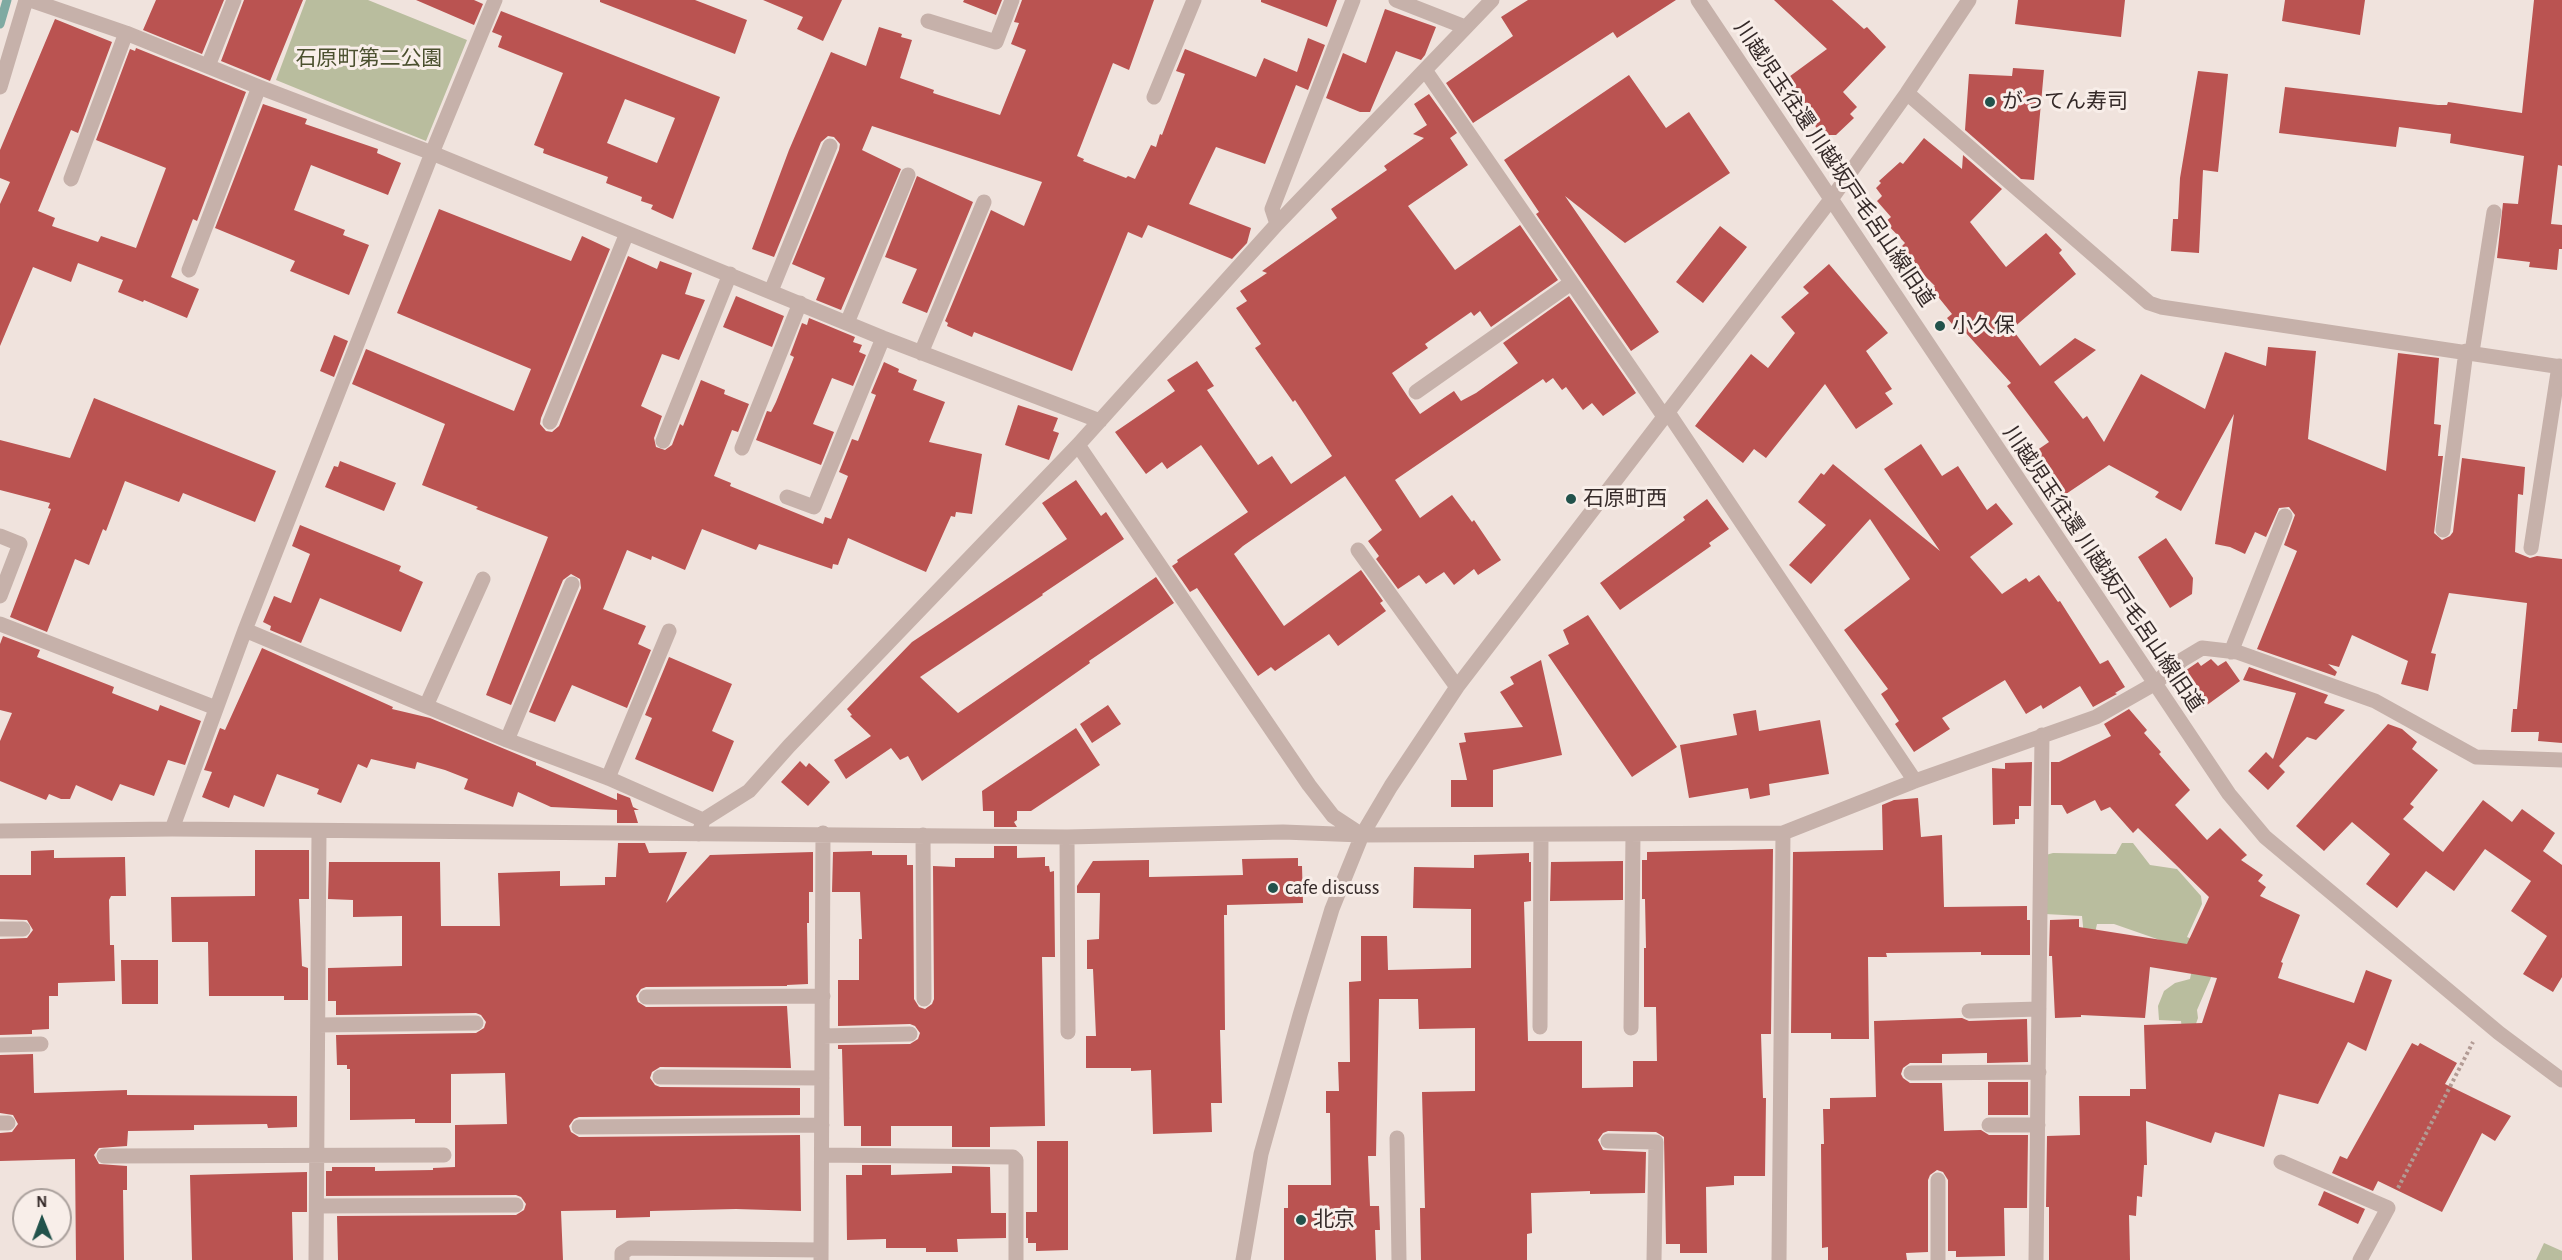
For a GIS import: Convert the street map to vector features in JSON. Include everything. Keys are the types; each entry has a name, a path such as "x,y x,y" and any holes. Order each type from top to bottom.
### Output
{"street":[{"path":"0,87 26,0"},
{"path":"30,0 126,33 432,153 883,338 1100,421"},
{"path":"207,66 234,0"},
{"path":"172,830 245,630 432,153 495,0"},
{"path":"928,21 996,42 1012,0"},
{"path":"1155,97 1194,0"},
{"path":"1277,224 1272,209 1353,0"},
{"path":"1396,0 1465,27"},
{"path":"701,827 749,791 789,746 1078,445 1277,224 1492,0"},
{"name":"川越児玉往還 川越坂戸毛呂山線旧道","path":"1698,0 2229,794 2265,837 2499,1033 2562,1080"},
{"path":"1244,1260 1261,1154 1332,909 1362,835 1391,786 1457,687 1832,198 1907,93 1969,0"},
{"path":"71,179 126,33"},
{"path":"1425,70 1665,413 1915,781"},
{"path":"189,270 259,87"},
{"path":"1907,93 2149,303 2161,307 2560,367 2530,548"},
{"path":"771,291 830,146"},
{"path":"847,323 908,175"},
{"path":"921,353 984,202"},
{"path":"2443,530 2469,352 2494,212"},
{"path":"550,422 627,233"},
{"path":"663,441 730,274"},
{"path":"1416,392 1572,283"},
{"path":"742,448 800,303"},
{"path":"787,497 814,507 883,338"},
{"path":"1078,445 1309,785 1333,816 1362,835"},
{"path":"2232,652 2285,516"},
{"path":"0,536 20,544 0,596"},
{"path":"1358,550 1457,687"},
{"path":"426,706 483,579"},
{"path":"507,740 572,584"},
{"path":"0,624 216,708"},
{"path":"245,630 507,740 608,778 701,827"},
{"path":"608,778 669,631"},
{"path":"0,831 319,832 701,827 823,833 1067,837 1283,832 1362,835 1783,833 1915,781 2096,717 2154,684 2182,660 2202,648 2232,652 2375,701 2476,757 2562,760"},
{"path":"2036,1260 2042,735"},
{"path":"316,1260 319,832"},
{"path":"622,1260 622,1253 630,1248 821,1255 823,833"},
{"path":"1779,1260 1783,833"},
{"path":"1631,1028 1633,834"},
{"path":"923,835 924,999"},
{"path":"1540,1027 1541,835"},
{"path":"1067,837 1068,1032"},
{"path":"0,929 23,929"},
{"path":"645,997 823,996"},
{"path":"1969,1011 2039,1009"},
{"path":"318,1025 476,1023"},
{"path":"823,1036 910,1034"},
{"path":"0,1045 41,1044"},
{"path":"1911,1073 2038,1072"},
{"path":"660,1077 822,1078"},
{"path":"579,1128 822,1125"},
{"path":"1989,1125 2038,1125"},
{"path":"1397,1138 1399,1260"},
{"path":"1608,1141 1656,1142 1654,1260"},
{"path":"104,1156 444,1155"},
{"path":"822,1155 1013,1157 1016,1160 1016,1260"},
{"path":"2281,1162 2388,1208 2360,1260"},
{"path":"1938,1180 1938,1260"},
{"path":"317,1206 516,1205"}],"path":[{"path":"2388,1208 2473,1042"}],"green space":[{"name":"石原町第二公園","path":"306,0 368,0 467,40 426,141 276,80"},
{"path":"2122,843 2133,843 2150,865 2177,869 2201,896 2202,904 2187,937 2222,952 2197,1010 2198,1018 2185,1055 2181,1021 2159,1020 2158,1006 2164,991 2175,983 2190,979 2193,965 2180,947 2114,924 2097,924 2095,933 2084,936 2082,916 2045,914 2042,856 2053,853 2116,854"},
{"path":"2544,1243 2562,1251 2562,1260 2536,1260"}],"building":[{"path":"156,0 224,0 202,54 143,30"},
{"path":"244,0 303,0 270,81 221,61"},
{"path":"416,0 474,0 483,4 474,25"},
{"path":"600,0 695,0 747,20 735,54 600,2"},
{"path":"763,0 842,0 823,41 797,29 803,17"},
{"path":"964,0 1002,0 996,15 963,2"},
{"path":"1022,0 1154,0 1129,70 1113,63 1077,156 1084,159 1083,161 1126,178 1128,176 1135,179 1151,145 1156,147 1160,134 1162,135 1185,74 1176,71 1185,49 1256,77 1264,58 1297,72 1308,38 1325,45 1308,90 1296,85 1265,164 1216,147 1189,204 1251,228 1247,243 1232,259 1148,225 1142,238 1128,232 1072,371 974,332 972,337 947,326 948,323 945,321 991,210 1024,226 1042,182 872,126 862,150 901,169 841,310 816,300 825,278 792,264 839,150 840,144 834,137 828,136 821,142 774,257 752,249 789,150 831,52 866,66 879,27 902,34 901,37 912,40 900,78 934,90 933,93 1000,115 1026,50 1011,44 1019,23 1014,22"},
{"path":"1261,0 1337,0 1327,27 1261,2"},
{"path":"1528,0 1676,0 1617,38 1613,32 1473,123 1446,83 1513,36 1501,17"},
{"path":"1774,0 1832,0 1864,29 1867,27 1886,47 1843,92 1857,107 1850,114 1854,118 1836,135 1822,135 1782,82 1827,49"},
{"path":"2018,0 2125,0 2121,37 2015,24"},
{"path":"2285,0 2365,0 2360,35 2282,21"},
{"path":"2534,0 2562,0 2562,166 2558,165 2551,224 2562,225 2562,249 2559,249 2557,270 2529,267 2530,262 2497,258 2503,203 2518,204 2524,156 2450,143 2451,134 2399,127 2396,147 2279,133 2285,87 2438,105 2447,105 2448,102 2522,113"},
{"path":"1385,9 1436,27 1425,55 1421,60 1396,51 1370,112 1360,112 1326,98 1343,53 1366,63"},
{"path":"501,11 720,97 673,219 651,209 653,205 641,201 642,197 606,183 608,177 543,153 544,149 534,145 563,73 498,47 502,36 492,32","holes":["625,99 675,118 657,163 607,143"]},
{"path":"55,19 112,42 78,133 71,130 38,211 55,218 52,226 98,242 101,236 136,248 166,168 96,140 130,49 135,51 136,48 246,92 197,221 193,219 171,277 199,289 187,318 118,292 123,280 78,263 71,282 33,267 0,346 0,204 10,182 0,178 0,150"},
{"path":"2013,68 2044,70 2034,180 2021,179 1965,130 1969,74 2012,76"},
{"path":"2198,71 2228,74 2218,172 2203,170 2199,253 2171,251 2173,219 2178,219 2180,178"},
{"path":"1629,75 1666,128 1689,112 1730,173 1625,243 1565,196 1659,332 1631,351 1536,214 1539,212 1504,160"},
{"path":"1429,94 1457,133 1450,138 1468,165 1408,206 1455,270 1520,225 1558,280 1491,327 1480,311 1474,316 1471,312 1425,344 1428,348 1392,373 1408,397 1420,414 1454,391 1461,401 1476,393 1518,363 1503,343 1569,296 1636,393 1603,416 1592,403 1583,410 1566,387 1562,390 1553,378 1546,383 1543,379 1395,480 1420,518 1452,495 1472,522 1474,520 1501,560 1478,575 1474,569 1454,585 1444,572 1426,584 1419,575 1398,589 1376,559 1379,556 1368,541 1382,530 1345,476 1243,546 1234,554 1284,626 1361,570 1383,601 1380,603 1386,611 1338,646 1329,634 1275,671 1271,667 1258,676 1197,588 1190,592 1172,566 1178,562 1177,560 1248,512 1201,445 1167,469 1162,462 1146,474 1115,432 1175,391 1167,380 1197,361 1214,386 1207,390 1258,465 1272,456 1291,484 1332,456 1295,400 1293,402 1255,348 1261,344 1236,308 1247,301 1240,291 1267,273 1262,271 1337,218 1331,209 1387,170 1384,166 1424,138 1413,134 1427,125 1414,104"},
{"path":"263,104 307,119 305,124 378,149 377,153 401,163 388,195 311,165 294,210 345,230 343,235 369,245 349,295 290,271 295,261 215,228"},
{"path":"1924,138 1962,169 1963,155 2002,189 1970,222 2006,267 2046,233 2062,250 2059,253 2076,274 2012,329 2040,366 2075,338 2096,350 2054,382 2083,419 2087,416 2104,442 2141,374 2205,409 2225,352 2266,366 2268,347 2316,351 2308,439 2386,471 2398,353 2439,358 2434,424 2441,425 2438,456 2443,456 2434,533 2442,540 2453,532 2462,458 2525,467 2523,495 2518,494 2515,552 2530,558 2537,556 2562,559 2562,743 2538,741 2539,732 2511,732 2513,709 2517,709 2527,603 2449,593 2431,653 2436,654 2428,691 2401,684 2408,661 2352,635 2339,667 2328,664 2337,672 2335,676 2257,649 2297,551 2284,545 2295,515 2289,507 2279,508 2266,537 2255,532 2245,554 2230,547 2215,544 2234,414 2181,511 2155,497 2159,492 2109,465 2063,496 2033,453 2049,442 2007,386 2011,383 1966,333 1962,336 1947,318 1952,314 1931,288 1935,286 1898,250 1905,243 1885,222 1891,217 1877,201 1882,196 1876,188 1881,183 1879,181 1900,162 1903,164"},
{"path":"917,176 973,202 927,313 902,303 917,269 885,257"},
{"path":"439,209 571,261 582,236 610,249 541,418 540,424 546,431 552,432 559,426 628,256 657,269 660,261 692,273 685,294 705,300 679,360 662,354 641,406 662,416 654,438 656,447 665,450 672,445 680,424 683,426 701,380 725,390 724,394 749,404 738,432 732,430 714,476 731,483 730,486 823,524 825,517 831,519 848,476 839,472 852,439 858,441 876,395 871,393 884,362 899,369 898,372 917,380 913,390 945,402 929,442 982,454 972,514 956,512 955,517 951,516 926,572 848,538 838,565 833,564 832,569 759,544 756,550 702,529 685,570 652,556 651,560 627,550 603,609 646,626 638,644 651,650 627,708 572,685 555,722 529,712 581,588 580,579 571,574 563,580 511,705 486,695 548,537 422,485 445,424 352,384 366,349 514,411 531,369 397,313"},
{"path":"1720,226 1747,247 1703,303 1676,282"},
{"path":"1829,264 1888,333 1866,351 1892,389 1885,393 1893,404 1856,429 1825,384 1766,458 1754,449 1743,463 1695,426 1751,354 1768,368 1795,333 1781,317 1809,293 1803,287"},
{"path":"736,296 784,316 772,347 723,327"},
{"path":"809,318 855,337 853,342 862,345 859,352 866,355 853,386 832,378 813,424 834,432 821,465 756,440 767,411 771,412 776,402 794,357 790,355 802,323 807,325"},
{"path":"334,335 348,341 334,377 320,371"},
{"path":"94,398 276,471 255,522 183,493 179,502 125,481 106,531 103,529 89,565 75,559 47,632 10,617 51,509 48,508 50,503 0,490 0,440 70,458"},
{"path":"1018,405 1058,418 1053,431 1059,433 1049,460 1005,445"},
{"path":"1921,444 1942,476 1958,466 1987,510 1996,503 2013,524 1970,557 2002,594 2026,578 2029,582 2039,575 2058,602 2060,601 2100,664 2108,660 2125,687 2115,693 2117,694 2093,707 2080,686 2043,709 2041,705 2026,714 2005,680 1942,718 1950,729 1914,752 1895,724 1899,721 1881,694 1888,689 1844,630 1910,579 1870,519 1811,584 1789,565 1826,525 1798,502 1821,473 1824,475 1833,464 1940,551 1884,469"},
{"path":"340,461 396,483 384,511 325,487 334,466 338,467"},
{"path":"1076,480 1101,516 1106,512 1124,539 920,677 958,713 1156,577 1174,603 922,781 908,756 900,760 891,748 846,779 834,760 871,736 850,716 852,715 847,709 912,642 1067,539 1042,503"},
{"path":"1707,499 1729,529 1709,543 1711,546 1620,610 1600,583 1685,520 1683,517"},
{"path":"300,525 401,566 399,571 423,582 401,632 320,598 301,643 270,630 271,626 263,622 274,596 291,603 310,554 292,546"},
{"path":"2166,538 2193,578 2192,594 2170,608 2138,557"},
{"path":"1588,615 1677,747 1632,777 1548,655 1569,644 1563,630"},
{"path":"3,636 40,650 37,657 114,687 112,693 158,711 160,705 201,721 185,765 168,760 154,796 120,784 112,801 76,785 70,799 61,799 49,794 46,800 0,781 0,741 12,713 0,710 0,644"},
{"path":"262,648 393,707 392,709 430,718 536,762 536,765 617,800 617,793 630,798 633,807 639,810 634,810 638,823 617,823 617,810 551,807 518,792 513,807 464,789 468,779 445,770 417,762 415,769 371,759 367,768 358,764 341,803 317,794 319,789 277,774 264,807 234,795 229,808 202,797 212,772 204,770 220,728 225,730"},
{"path":"669,657 732,684 712,731 734,741 713,792 635,759 652,718 645,715"},
{"path":"2211,659 2218,666 2226,661 2240,681 2203,708 2179,675 2198,662 2201,666"},
{"path":"1541,660 1562,755 1493,770 1493,807 1451,807 1451,780 1467,780 1459,743 1466,742 1464,733 1523,727 1500,692 1514,684 1510,677"},
{"path":"2249,667 2328,695 2324,703 2345,710 2316,740 2307,737 2279,766 2285,772 2268,790 2248,771 2266,752 2273,759 2296,693 2243,680"},
{"path":"1108,705 1121,724 1092,743 1080,724"},
{"path":"2129,709 2147,730 2144,733 2161,752 2159,754 2190,790 2175,805 2207,840 2220,828 2247,855 2241,860 2263,875 2258,881 2266,887 2260,896 2300,915 2281,962 2283,963 2278,978 2354,1003 2366,970 2392,980 2366,1051 2348,1042 2318,1104 2279,1094 2264,1147 2215,1132 2211,1143 2146,1121 2147,1165 2144,1165 2142,1197 2137,1196 2136,1216 2129,1215 2130,1260 2049,1260 2049,1207 2046,1207 2047,1136 2080,1135 2079,1096 2130,1096 2130,1089 2146,1089 2144,1025 2202,1023 2217,978 2150,967 2145,1018 2081,1015 2081,1017 2055,1018 2052,956 2049,956 2050,920 2079,919 2079,927 2187,944 2209,897 2138,828 2133,833 2110,807 2101,811 2095,800 2067,814 2062,805 2051,805 2051,762 2059,762 2111,736 2104,724"},
{"path":"1756,710 1759,731 1820,720 1829,774 1769,784 1770,795 1750,799 1748,788 1689,798 1680,745 1737,735 1733,714"},
{"path":"2388,724 2402,729 2417,742 2412,749 2438,770 2410,804 2414,807 2403,819 2443,852 2483,800 2512,822 2522,809 2555,833 2543,851 2562,865 2562,977 2553,992 2523,974 2547,936 2511,911 2531,881 2485,849 2454,891 2426,871 2397,908 2366,884 2390,854 2352,822 2324,851 2296,826"},
{"path":"1076,728 1100,765 1031,811 1017,811 1017,820 1014,822 1017,827 994,827 994,811 983,811 982,791"},
{"path":"800,761 806,767 809,763 830,782 808,806 781,782"},
{"path":"2032,762 2031,806 2019,806 2019,819 2015,819 2015,824 1993,825 1992,768 2005,769 2005,763"},
{"path":"1918,798 1921,837 1942,835 1944,907 2027,906 2027,920 2030,920 2030,955 1981,955 1981,952 1886,953 1887,957 1868,957 1869,1039 1831,1039 1831,1033 1791,1033 1793,852 1883,850 1882,805 1894,800"},
{"path":"618,843 645,843 649,853 687,852 666,903 710,855 813,852 813,892 809,892 809,923 807,923 808,984 646,987 641,989 636,996 638,1002 646,1007 787,1006 791,1068 660,1067 652,1072 650,1078 655,1085 660,1087 800,1088 800,1115 579,1117 574,1119 569,1126 571,1132 579,1137 800,1135 801,1211 736,1209 650,1211 650,1217 616,1218 616,1210 561,1211 563,1260 338,1260 337,1216 516,1215 524,1210 526,1204 521,1197 516,1195 326,1196 326,1171 332,1171 332,1167 375,1167 375,1171 433,1170 433,1168 455,1167 455,1125 507,1124 505,1073 451,1074 451,1123 415,1123 415,1119 350,1120 350,1069 347,1069 347,1065 337,1065 336,1035 476,1033 484,1028 486,1022 481,1015 476,1013 336,1015 336,1001 328,1001 328,968 402,966 402,916 353,917 353,900 328,899 329,862 440,862 441,926 500,926 498,873 560,871 560,886 605,885 605,877 616,877"},
{"path":"994,846 1017,846 1017,858 1045,857 1045,866 1049,866 1050,872 1054,871 1055,957 1042,957 1045,1126 990,1127 990,1147 952,1147 952,1126 891,1126 891,1146 861,1146 861,1126 844,1126 842,1049 838,1049 838,1045 910,1044 918,1039 920,1033 915,1026 910,1024 838,1026 838,980 859,980 859,939 862,939 860,892 832,892 833,852 872,851 872,855 907,855 907,865 913,865 914,999 919,1007 925,1009 932,1004 934,999 933,866 955,867 955,858 994,858"},
{"path":"1773,849 1771,1034 1761,1034 1763,1098 1766,1098 1765,1176 1734,1176 1734,1185 1706,1187 1707,1253 1680,1253 1680,1244 1666,1244 1664,1137 1656,1132 1608,1131 1603,1133 1598,1140 1603,1150 1646,1152 1645,1193 1590,1194 1590,1191 1531,1193 1532,1233 1527,1234 1527,1260 1421,1260 1420,1208 1425,1208 1422,1092 1475,1091 1475,1028 1419,1029 1418,999 1379,999 1376,1156 1368,1156 1370,1206 1379,1206 1380,1230 1375,1230 1376,1260 1284,1260 1284,1208 1288,1208 1288,1185 1331,1185 1330,1113 1326,1113 1326,1091 1339,1091 1338,1062 1350,1062 1349,982 1361,981 1361,936 1387,936 1388,970 1471,968 1471,909 1413,908 1414,867 1474,868 1474,855 1529,853 1531,901 1524,902 1528,1041 1582,1041 1582,1088 1633,1087 1633,1061 1657,1061 1656,1007 1644,1007 1644,948 1646,948 1642,860 1647,860 1647,852"},
{"path":"54,850 54,858 125,857 126,896 111,896 109,900 110,945 114,945 115,981 58,983 58,996 49,996 49,1029 32,1030 32,1034 0,1035 0,939 27,938 33,930 27,920 0,919 0,875 31,875 31,851"},
{"path":"255,850 309,850 309,899 299,899 302,966 308,968 308,1000 284,1000 284,996 209,996 208,942 172,942 171,897 255,896"},
{"path":"1298,858 1298,866 1302,866 1303,903 1227,905 1227,915 1224,915 1225,1030 1220,1030 1222,1103 1211,1103 1212,1132 1153,1134 1151,1070 1086,1068 1086,1036 1096,1036 1093,969 1087,969 1087,940 1099,939 1100,893 1077,893 1077,886 1093,861 1149,860 1149,877 1243,875 1242,859"},
{"path":"1623,861 1623,900 1550,901 1551,862"},
{"path":"121,960 158,960 158,1004 122,1004"},
{"path":"1962,1018 1969,1021 2027,1019 2028,1062 1987,1063 1987,1053 1942,1054 1942,1063 1910,1063 1903,1068 1901,1074 1910,1083 1942,1083 1944,1131 1981,1130 1989,1135 2028,1135 2027,1208 2004,1208 2005,1256 1956,1257 1956,1251 1948,1251 1948,1180 1943,1172 1937,1170 1930,1175 1928,1180 1928,1252 1906,1253 1907,1260 1828,1260 1828,1247 1822,1248 1823,1109 1830,1109 1830,1098 1876,1097 1874,1021"},
{"path":"2412,1043 2418,1046 2420,1043 2457,1063 2445,1084 2511,1116 2495,1141 2482,1133 2442,1212 2378,1181 2373,1191 2332,1173 2340,1156 2347,1159"},
{"path":"33,1054 34,1093 127,1090 127,1095 297,1096 297,1127 268,1128 267,1124 194,1125 194,1130 128,1131 127,1146 99,1148 94,1155 99,1164 127,1166 127,1190 123,1190 124,1260 76,1260 75,1159 0,1161 0,1133 12,1132 18,1124 13,1115 0,1113 0,1055"},
{"path":"1988,1082 2028,1082 2028,1115 1988,1115"},
{"path":"1037,1141 1068,1141 1068,1250 1036,1251 1036,1243 1028,1243 1028,1238 1026,1238 1026,1212 1037,1212"},
{"path":"862,1165 891,1165 891,1175 952,1173 952,1166 990,1167 991,1213 1006,1213 1006,1238 957,1239 958,1252 926,1252 926,1248 886,1248 886,1239 847,1240 846,1175 862,1175"},
{"path":"307,1172 307,1212 292,1212 293,1260 192,1260 190,1175"},
{"path":"2324,1191 2365,1209 2358,1224 2318,1205"}],"waterway":[{"path":"0,24 7,0"}],"place":[{"name":"がってん寿司","path":"1990,102"},
{"name":"小久保","path":"1940,326"},
{"name":"石原町西","path":"1571,499"},
{"name":"cafe discuss","path":"1273,888"},
{"name":"北京","path":"1301,1220"}]}
